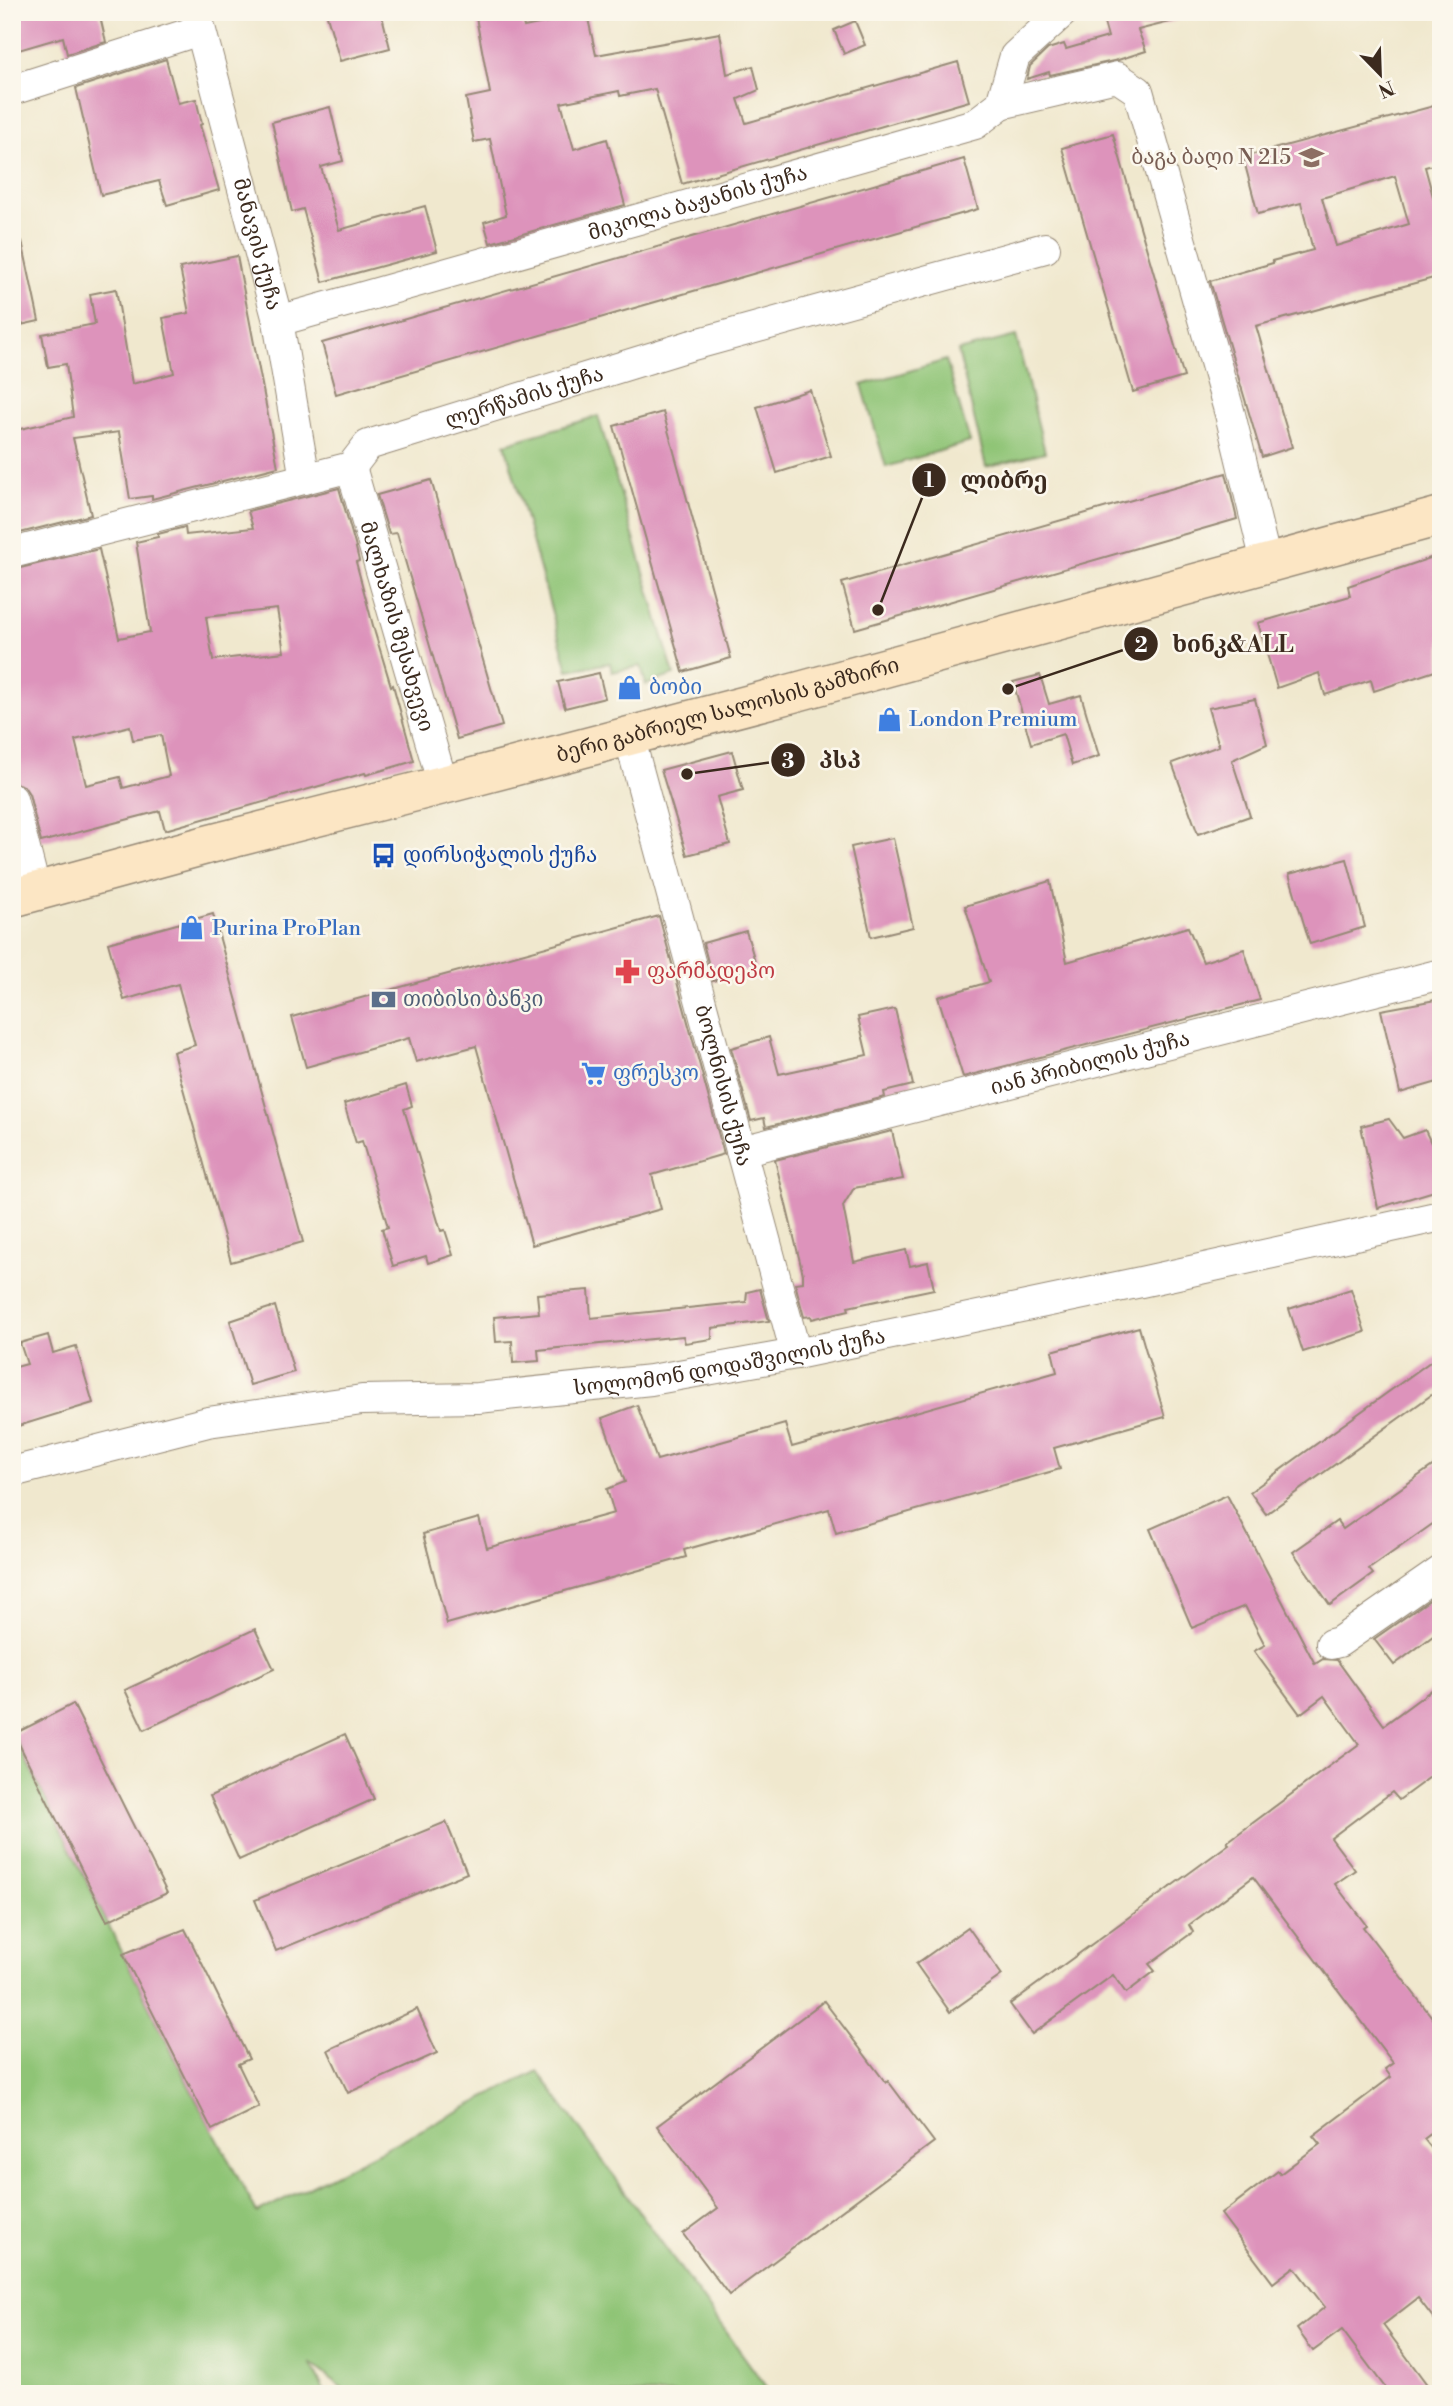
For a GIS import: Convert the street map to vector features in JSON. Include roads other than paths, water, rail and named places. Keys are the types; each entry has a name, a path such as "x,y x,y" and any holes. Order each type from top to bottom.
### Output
{"main road":[{"name":"ბერი გაბრიელ სალოსის გამზირი","path":"24,895 629,736 1441,516"}],"street":[{"path":"1063,12 1015,56 1001,104 1117,77 1139,91 1230,414 1266,562"},
{"path":"12,90 198,21"},
{"name":"მანავის ქუჩა","path":"198,21 278,321 304,479"},
{"name":"მიკოლა ბაჟანის ქუჩა","path":"278,321 975,124 1001,104"},
{"name":"ლერწამის ქუჩა","path":"351,467 368,445 689,346 1045,248"},
{"path":"12,553 351,467"},
{"name":"მალხაზის შესახვევი","path":"351,467 443,785"},
{"name":"ბოლნისის ქუჩა","path":"629,736 796,1354"},
{"path":"12,799 24,895"},
{"name":"იან პრიბილის ქუჩა","path":"741,1151 1441,974"},
{"name":"სოლომონ დოდაშვილის ქუჩა","path":"12,1472 208,1422 362,1399 478,1398 651,1380 796,1354 1441,1216"},
{"path":"1331,1644 1339,1642 1441,1572"}],"place":[{"name":"ბაგა ბაღი N 215","path":"1311,157"},
{"name":"ლიბრე","path":"878,610"},
{"name":"ბობი","path":"629,687"},
{"name":"ხინკ&ALL","path":"1008,689"},
{"name":"London Premium","path":"889,719"},
{"name":"პსპ","path":"687,774"},
{"name":"დირსიჭალის ქუჩა","path":"383,855"},
{"name":"Purina ProPlan","path":"192,928"},
{"name":"ფარმადეპო","path":"627,971"},
{"name":"თიბისი ბანკი","path":"383,999"},
{"name":"ფრესკო","path":"593,1073"}]}
